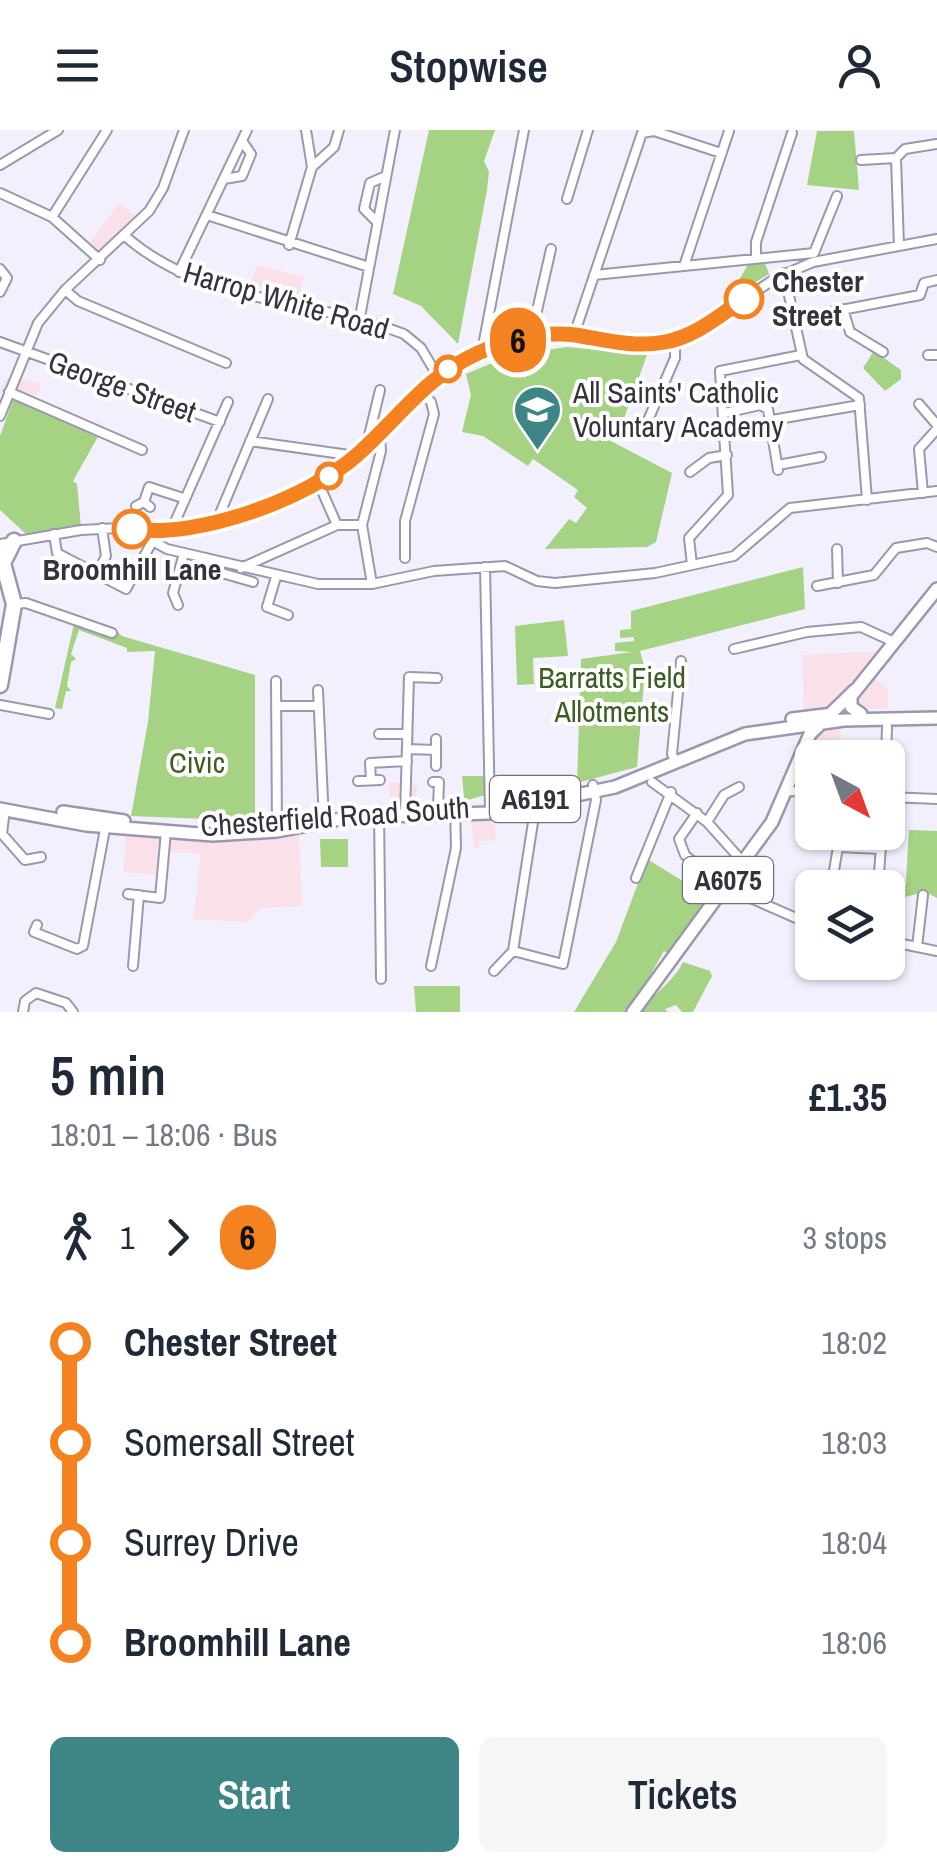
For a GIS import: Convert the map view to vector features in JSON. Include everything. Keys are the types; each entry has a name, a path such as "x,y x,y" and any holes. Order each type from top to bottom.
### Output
{"highway":[{"path":"0,685 14,604 4,549"}],"main road":[{"name":"A6075","path":"809,740 853,694 937,590"},
{"path":"853,694 851,708 861,714"},
{"name":"A6191","path":"829,718 861,714 937,715"},
{"name":"A6191","path":"829,718 937,715"},
{"name":"Chesterfield Road South","path":"675,760 744,728 829,718"},
{"name":"Chesterfield Road South","path":"2,807 166,829 278,827 379,813 490,810 594,789 745,734 829,718"},
{"path":"795,726 801,740"},
{"name":"A6075","path":"633,1012 772,822 795,770"},
{"name":"Chesterfield Road South","path":"405,812 438,807 455,810"}],"street":[{"path":"52,217 108,130"},
{"path":"0,416 24,351 45,314 158,199 184,130"},
{"path":"179,272 247,130"},
{"path":"288,245 312,167 306,130"},
{"path":"312,167 334,148 339,130"},
{"path":"359,322 394,130"},
{"path":"482,351 524,130"},
{"path":"567,200 588,130"},
{"path":"0,166 55,131"},
{"path":"574,335 641,131 654,131 721,153"},
{"path":"684,266 729,131"},
{"path":"756,258 756,242 792,133"},
{"path":"224,179 242,176 252,154 242,141"},
{"path":"898,246 896,158 901,150 937,144"},
{"path":"861,160 896,158"},
{"path":"377,222 364,209 370,182 386,176"},
{"path":"0,193 52,217 100,260"},
{"path":"594,275 810,254 819,248 837,196"},
{"path":"206,215 288,245 369,267"},
{"name":"Harrop White Road","path":"125,236 151,259 179,272 238,293 412,339 437,375"},
{"path":"4,549 54,534 102,528 159,532 216,523 318,482 356,456 437,375 482,351 531,337 574,335 616,344 675,339 701,328 780,275 837,254 937,239"},
{"path":"531,337 551,250"},
{"path":"772,258 794,319 801,355 857,394 867,500"},
{"path":"0,270 7,278 0,292"},
{"path":"794,319 920,295 924,283 937,280"},
{"path":"65,290 78,300 226,363"},
{"path":"843,309 850,332 883,352"},
{"path":"642,434 675,358 675,339"},
{"name":"George Street","path":"0,342 220,422"},
{"path":"692,565 690,538 727,499 720,376 723,368 801,355"},
{"path":"405,558 405,520 434,414 431,402 420,389"},
{"path":"366,446 380,390"},
{"path":"5,396 142,450"},
{"path":"216,523 268,398"},
{"path":"171,531 228,402"},
{"path":"919,404 937,427 919,449 923,493"},
{"path":"725,413 760,405 770,412 778,467 821,457"},
{"path":"772,420 860,406"},
{"path":"372,584 362,524 381,452 380,433"},
{"path":"250,442 356,456"},
{"path":"690,472 709,458 727,455"},
{"path":"318,482 337,525"},
{"path":"143,505 148,484 183,498"},
{"path":"194,565 245,568 318,584 372,584 485,568 518,568 537,580 555,582 734,556 790,508 937,492"},
{"path":"245,568 337,525 362,524"},
{"path":"97,574 106,556 102,528"},
{"path":"132,529 154,543 249,581 245,568"},
{"path":"54,534 57,553 126,589 159,532"},
{"path":"817,586 874,575 896,548 927,543 937,547"},
{"path":"837,549 838,583"},
{"path":"178,605 173,593 184,553"},
{"path":"485,568 490,810"},
{"path":"276,576 267,607 288,615"},
{"path":"14,604 26,603 100,624 112,633"},
{"path":"734,649 807,632 861,627 894,642"},
{"path":"675,760 680,661"},
{"path":"405,812 409,676 437,678"},
{"path":"276,680 278,827"},
{"path":"318,690 324,819"},
{"path":"0,704 49,714"},
{"path":"276,706 318,706"},
{"path":"887,727 887,740"},
{"path":"379,734 408,734"},
{"path":"407,749 436,745 436,766"},
{"path":"358,780 375,780 370,763 407,761"},
{"path":"433,782 439,782 438,807"},
{"path":"652,782 697,813 742,861"},
{"path":"707,822 724,795 739,787"},
{"path":"512,951 562,964 594,789"},
{"path":"787,791 795,791"},
{"path":"636,878 671,792"},
{"path":"905,797 937,799"},
{"path":"494,970 512,951 532,803"},
{"path":"2,807 2,834 25,860 40,857"},
{"path":"430,966 456,848 455,810"},
{"path":"379,813 381,979"},
{"path":"697,813 679,839 682,852 705,872"},
{"path":"32,929 82,948 106,823"},
{"path":"128,894 160,898 166,829"},
{"path":"723,886 795,918"},
{"path":"131,960 139,895"},
{"path":"917,947 923,898 937,901"},
{"path":"905,945 937,951"},
{"path":"23,1012 24,1001 36,993 66,1003 73,1012"}],"shaded area":[{"path":"119,203 135,217 98,251 90,242"},
{"path":"257,265 304,277 298,301 248,289"},
{"path":"21,377 41,384 37,395 0,393 5,379"},
{"path":"880,651 865,670 888,689 888,709 862,708 840,726 840,740 811,740 804,712 802,655"},
{"path":"389,782 417,785 416,803 390,805"},
{"path":"494,817 496,840 479,841 479,848 474,848 471,819"},
{"path":"299,831 302,906 261,908 247,922 193,919 201,853 161,852 158,875 123,872 126,834 227,839"}],"green space":[{"path":"429,130 495,130 484,161 489,172 487,190 458,344 421,306 393,294"},
{"path":"817,131 854,131 859,190 807,185"},
{"path":"749,263 765,263 769,274 728,299"},
{"name":"All Saints' Catholic Voluntary Academy","path":"567,347 647,355 622,424 610,426 607,439 672,473 656,542 647,547 545,549 569,519 576,523 587,508 574,497 578,490 533,459 528,466 483,436 462,432 471,395 466,374 511,355"},
{"path":"874,351 901,370 901,379 885,391 863,368"},
{"path":"14,397 100,433 73,481 77,484 81,527 26,534 0,510 0,436"},
{"name":"Barratts Field Allotments","path":"803,567 805,609 640,651 645,669 637,767 577,783 581,659 632,652 615,651 615,643 634,641 634,637 620,638 620,630 631,629 631,611"},
{"path":"564,620 568,656 533,658 534,684 517,685 515,626"},
{"name":"Civic","path":"74,624 112,637 117,631 122,636 255,675 255,821 131,816 148,722 155,651 127,652 127,648 79,630 71,654 76,659 71,662 67,686 71,691 66,691 62,709 55,708"},
{"path":"462,776 485,776 485,795 458,803 464,797"},
{"path":"909,830 937,831 937,898 925,892 905,897"},
{"path":"320,839 348,839 348,867 321,867"},
{"path":"647,859 712,899 671,955 664,951 629,1012 574,1012 616,942"},
{"path":"683,962 710,971 712,976 693,1012 682,1012 676,1005 665,1009 668,1012 641,1012 674,976"},
{"path":"414,986 460,986 460,1012 416,1012"}],"bus line":[{"name":"6","path":"132,529 159,532 199,527 318,482 356,456 428,381 482,351 554,334 629,345 667,342 701,328 744,299"}],"place":[{"name":"Chester Street","path":"744,299"},
{"name":"All Saints' Catholic Voluntary Academy","path":"538,452"},
{"name":"Broomhill Lane","path":"132,529"}]}
